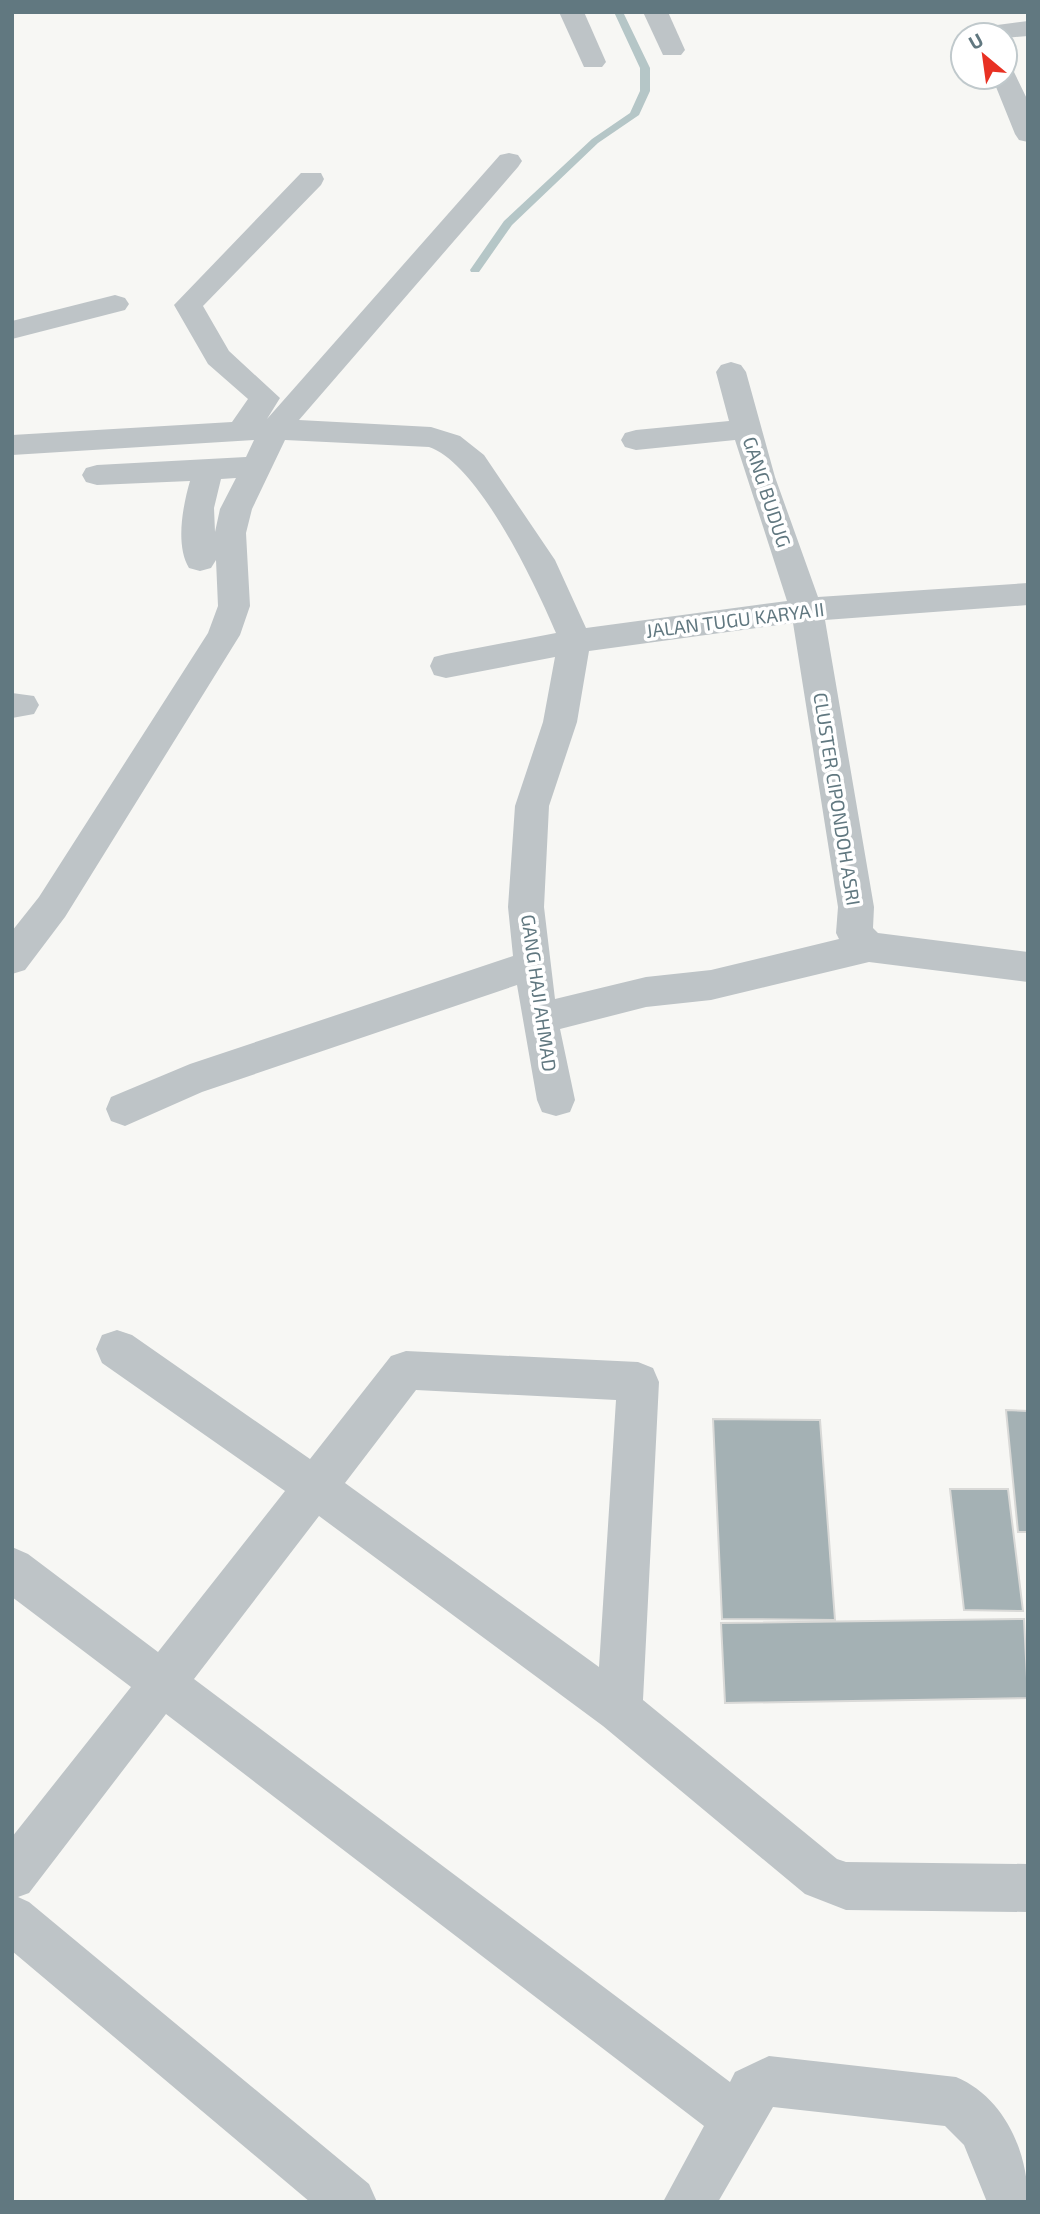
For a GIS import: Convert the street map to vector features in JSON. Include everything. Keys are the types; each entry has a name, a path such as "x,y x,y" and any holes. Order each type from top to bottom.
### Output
{"street":[{"path":"571,12 593,62"},
{"path":"655,12 672,50"},
{"path":"1011,91 1028,134"},
{"path":"12,959 52,907 224,635 234,607 230,533 236,509 275,429 509,161"},
{"path":"241,431 265,398 218,357 188,304 311,179"},
{"path":"12,330 115,304"},
{"name":"GANG BUDUG","path":"731,372 760,477 807,611"},
{"path":"12,445 275,429 431,437 461,450 473,462 544,568 575,640"},
{"path":"636,440 747,429"},
{"path":"97,475 256,467"},
{"path":"200,560 198,508 208,469"},
{"name":"JALAN TUGU KARYA II","path":"446,666 575,640 807,611 921,598 1028,594"},
{"name":"CLUSTER CIPONDOH ASRI","path":"807,611 856,907 854,933 869,947"},
{"name":"GANG HAJI AHMAD","path":"556,1100 539,1017 526,907 532,806 560,722 575,640"},
{"path":"539,1017 634,993 688,984 710,985 869,947 1028,967"},
{"path":"125,1109 190,1080 532,965"},
{"path":"117,1349 316,1488 619,1710 822,1877 846,1886 1028,1888"},
{"path":"12,1877 406,1370 638,1382 619,1710"},
{"path":"12,1569 736,2118"},
{"path":"12,1919 351,2202"},
{"path":"689,2202 753,2090 769,2081 956,2102 983,2127 1013,2202"}],"building":[{"path":"1006,1410 1028,1411 1028,1532 1018,1532"},
{"path":"713,1419 820,1420 835,1620 722,1619"},
{"path":"950,1489 1008,1489 1023,1611 964,1610"},
{"path":"1024,1619 1028,1698 725,1703 721,1623"}],"waterway":[{"path":"475,270 508,223 595,141 634,115 645,91 645,68 618,12"}]}
